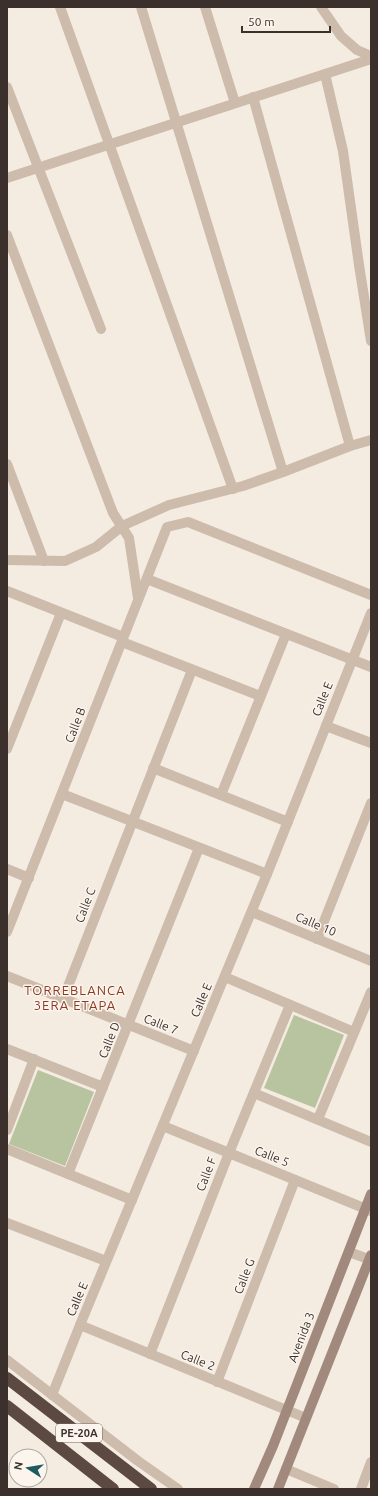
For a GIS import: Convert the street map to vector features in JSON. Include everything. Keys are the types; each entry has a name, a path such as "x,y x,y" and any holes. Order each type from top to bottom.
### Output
{"highway":[{"name":"PE-20A","path":"7,1378 152,1489"},
{"name":"PE-20A","path":"7,1406 113,1489"}],"street":[{"path":"60,7 232,489"},
{"path":"141,7 283,472"},
{"path":"205,7 235,103"},
{"path":"322,7 341,36 357,50 371,58"},
{"path":"7,178 371,58"},
{"path":"325,74 343,151 358,265 371,341"},
{"path":"7,87 101,329"},
{"path":"253,97 350,446"},
{"path":"7,235 113,513 129,538 138,600"},
{"path":"7,560 65,561 96,546 122,526 169,505 232,489 283,472 350,446 371,440"},
{"path":"7,466 44,561"},
{"name":"Calle B","path":"7,932 167,527 188,522 371,595"},
{"path":"146,579 371,667"},
{"path":"7,591 62,613 192,670 260,696"},
{"path":"7,749 62,613"},
{"name":"Calle E","path":"52,1395 106,1261 252,912 371,613"},
{"path":"221,795 286,634"},
{"name":"Calle C","path":"63,999 192,670"},
{"path":"326,726 371,743"},
{"path":"153,768 288,822"},
{"path":"62,794 267,874"},
{"path":"317,939 371,803"},
{"name":"Calle D","path":"68,1174 199,848"},
{"path":"7,869 29,878"},
{"name":"Calle 10","path":"252,912 371,961"},
{"name":"Calle 7","path":"7,976 194,1051"},
{"path":"224,977 354,1032"},
{"path":"318,1119 371,992"},
{"name":"Calle F","path":"150,1354 229,1153 290,1005"},
{"path":"7,1049 103,1087"},
{"path":"7,1130 34,1060"},
{"path":"254,1092 371,1142"},
{"name":"Calle 5","path":"163,1126 368,1210"},
{"path":"7,1149 132,1200"},
{"name":"Calle G","path":"217,1382 295,1180"},
{"name":"Avenida 3","path":"254,1489 287,1411 349,1252 368,1210 371,1194"},
{"path":"7,1223 106,1261"},
{"path":"278,1489 370,1258 349,1252"},
{"name":"Calle 2","path":"80,1325 306,1418"},
{"path":"7,1360 138,1461 178,1489"},
{"path":"361,1489 371,1462"},
{"path":"286,1469 334,1489"}],"green space":[{"path":"294,1015 344,1035 315,1108 264,1088"},
{"path":"38,1070 94,1092 65,1166 9,1144"}],"district":[{"name":"TORREBLANCA 3ERA ETAPA","path":"75,998"}]}
